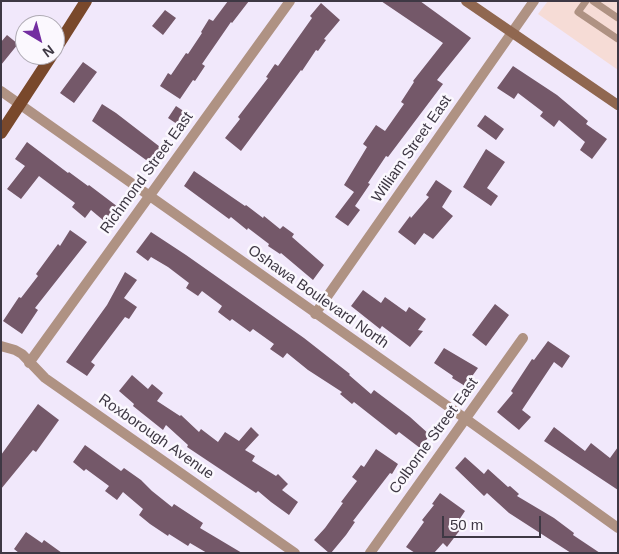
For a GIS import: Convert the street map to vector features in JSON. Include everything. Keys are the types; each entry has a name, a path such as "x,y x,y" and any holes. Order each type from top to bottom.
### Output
{"main road":[{"path":"65,34 86,1"},
{"path":"466,1 618,105"},
{"path":"1,133 46,65"}],"street":[{"name":"Richmond Street East","path":"29,363 290,1"},
{"name":"William Street East","path":"315,314 534,1"},
{"name":"Oshawa Boulevard North","path":"1,91 618,528"},
{"name":"Colborne Street East","path":"370,553 523,338"},
{"name":"Roxborough Avenue","path":"1,346 22,354 45,378 294,553"}],"lane":[{"path":"586,1 578,12 618,39"},
{"path":"593,1 618,18"}],"shaded area":[{"path":"548,1 618,1 618,70 538,14"}],"building":[{"path":"228,1 249,1 231,22 202,64 205,66 180,99 160,86 168,73 171,75 186,53 188,54 209,19 213,21"},
{"path":"381,1 420,1 471,38 437,80 443,84 388,157 386,156 368,183 370,184 355,206 360,210 348,226 335,217 354,192 344,185 367,147 363,144 376,125 385,131 404,104 401,102 413,81 443,43"},
{"path":"321,3 340,20 241,151 225,138 240,119 238,117 268,78 266,77 275,64 278,66 312,18 310,16"},
{"path":"165,10 176,18 163,35 152,26"},
{"path":"7,35 15,42 15,48 1,65 1,42"},
{"path":"83,62 97,72 74,103 60,93"},
{"path":"513,66 557,95 588,121 586,124 607,139 592,159 580,150 585,142 559,120 554,127 540,116 543,112 518,93 514,99 497,88"},
{"path":"102,104 164,150 153,165 92,121"},
{"path":"176,106 188,114 180,126 168,118"},
{"path":"485,115 504,129 496,140 477,126"},
{"path":"27,142 122,210 109,225 91,210 85,218 72,207 75,203 39,176 21,199 7,189 25,166 15,159"},
{"path":"486,149 505,162 487,188 498,196 491,206 463,187"},
{"path":"194,171 263,218 264,216 280,229 283,226 294,234 292,237 324,265 313,280 281,253 268,246 269,244 248,228 247,230 231,217 229,219 184,186"},
{"path":"436,180 452,191 442,207 453,216 433,239 424,233 415,245 398,232 410,216 411,218 429,197 426,195"},
{"path":"70,230 87,242 35,308 38,310 22,334 3,321 19,297 21,298 38,276 36,274 58,244 60,246"},
{"path":"151,232 304,338 350,374 371,394 374,390 410,417 430,435 420,448 399,432 396,435 354,402 352,404 340,394 342,392 308,370 287,353 283,358 270,349 274,344 253,329 250,332 232,319 230,321 218,312 222,306 202,291 198,296 186,288 189,283 168,267 151,257 148,261 136,252"},
{"path":"125,272 137,280 124,298 137,307 129,319 125,317 91,362 95,365 87,376 66,362 107,305"},
{"path":"363,290 381,303 385,297 406,312 409,307 426,319 418,330 423,331 410,347 382,326 380,329 351,306"},
{"path":"495,304 509,315 486,346 472,335"},
{"path":"548,341 570,356 562,368 554,362 522,410 531,417 519,430 497,412 513,393 511,391 532,359 534,360"},
{"path":"444,348 478,368 465,386 434,363"},
{"path":"132,375 148,389 152,384 163,393 157,401 181,415 199,432 201,429 218,442 225,432 239,441 251,427 259,435 245,450 255,456 252,461 276,476 278,474 288,484 282,490 298,502 289,515 258,491 256,493 187,447 188,445 166,425 163,430 133,406 134,404 119,391"},
{"path":"38,404 59,420 36,452 33,450 1,489 1,455"},
{"path":"554,427 585,451 591,443 610,458 618,447 618,490 544,441"},
{"path":"85,445 121,471 124,468 141,480 172,507 174,504 203,523 200,528 242,553 207,553 190,543 188,546 169,534 168,536 150,524 139,515 143,509 123,492 117,500 105,491 109,486 73,462"},
{"path":"376,449 398,464 353,521 355,522 346,535 329,553 314,540 325,528 357,481 352,477 361,465 364,467"},
{"path":"465,457 484,474 488,469 519,494 517,496 554,518 574,533 573,535 600,553 571,553 509,513 487,493 484,496 455,468"},
{"path":"440,493 465,511 455,526 460,530 447,547 443,543 434,553 415,553 406,547 424,522 422,520 434,505 432,504"},
{"path":"26,532 42,543 44,540 62,553 19,553 14,549"}]}
